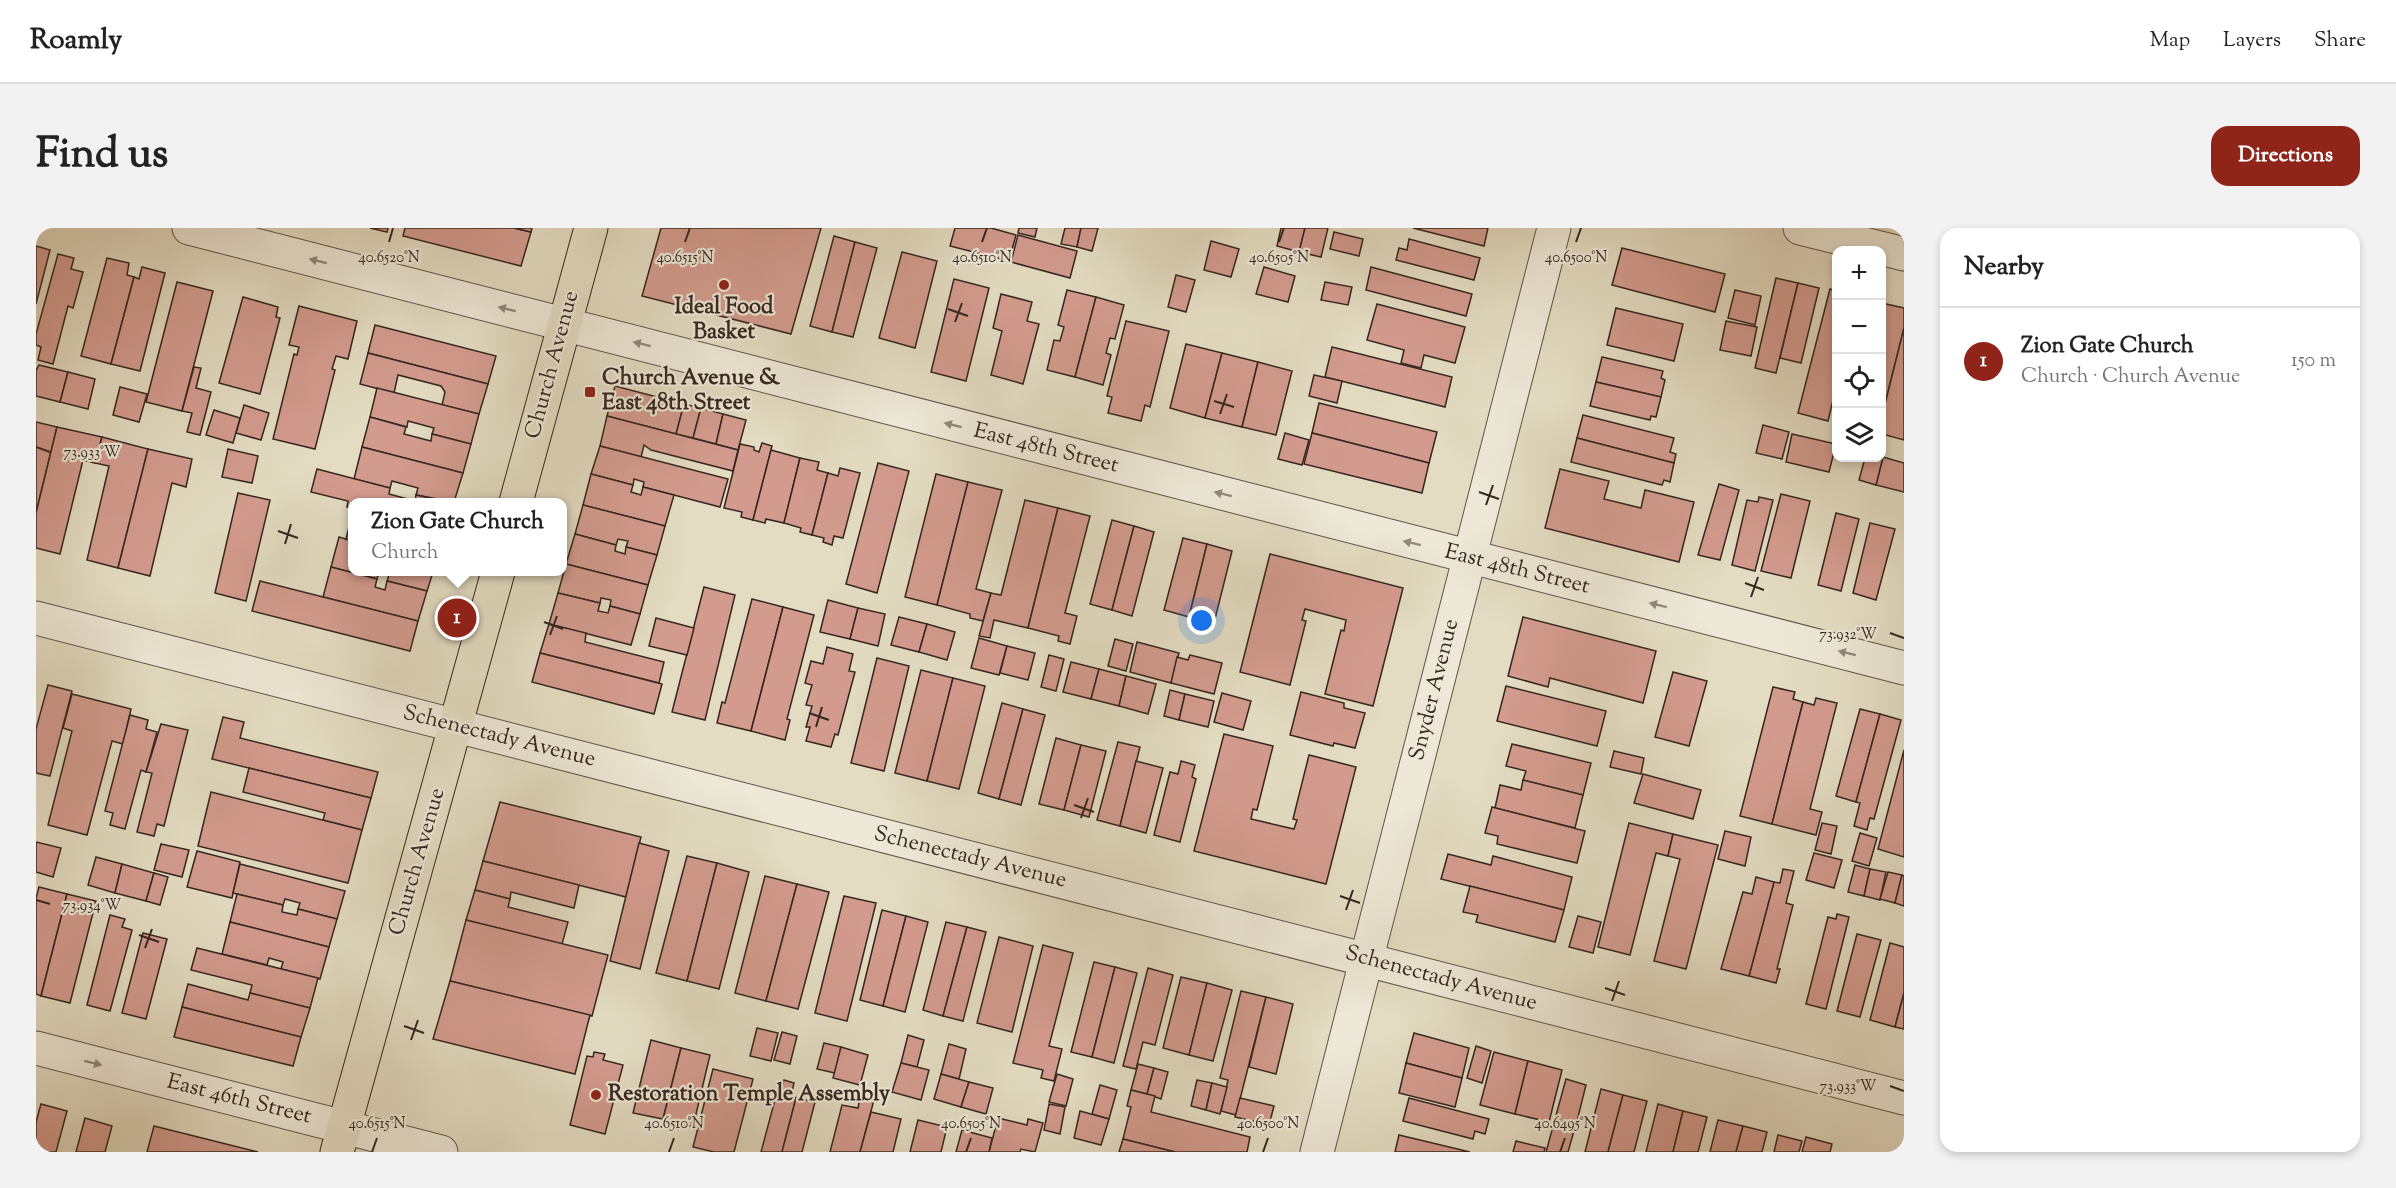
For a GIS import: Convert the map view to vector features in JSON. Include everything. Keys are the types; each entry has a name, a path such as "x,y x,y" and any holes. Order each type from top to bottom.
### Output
{"main road":[{"name":"Church Avenue","path":"517,498 591,228"},
{"name":"Church Avenue","path":"340,1139 497,576"}],"street":[{"name":"East 48th Street","path":"189,228 1904,668"},
{"name":"Snyder Avenue","path":"1317,1152 1554,228"},
{"path":"1800,228 1904,254"},
{"name":"Schenectady Avenue","path":"36,618 1904,1098"},
{"name":"East 46th Street","path":"36,1048 340,1139 441,1152"}],"building":[{"path":"370,228 388,228 387,232"},
{"path":"405,228 514,228 531,232 521,266 403,236"},
{"path":"514,228 532,228 531,232"},
{"name":"Ideal Food Basket","path":"661,228 821,228 791,334 642,296"},
{"path":"955,228 991,228 1016,235 1009,261 950,246"},
{"path":"1019,228 1037,228 1035,237 1018,233"},
{"path":"1065,228 1081,228 1077,247 1061,244"},
{"path":"1081,228 1098,228 1092,251 1077,247"},
{"path":"1281,228 1305,228 1299,252 1277,246"},
{"path":"1305,228 1328,228 1321,257 1299,252"},
{"path":"1413,228 1488,228 1484,246"},
{"path":"1334,232 1363,239 1359,256 1330,249"},
{"path":"1018,235 1077,251 1070,278 1011,262"},
{"path":"834,236 855,242 832,332 810,326"},
{"path":"1409,239 1480,258 1474,280 1396,260 1399,248 1407,250"},
{"path":"1211,241 1239,249 1231,277 1204,270"},
{"path":"855,242 877,248 853,337 832,332"},
{"path":"36,246 50,250 36,304"},
{"path":"1622,248 1725,274 1715,312 1612,285"},
{"path":"902,252 937,261 915,348 879,338"},
{"path":"58,254 74,258 71,269 83,272 73,308 68,306 53,364 38,360 41,347 36,345 36,334"},
{"path":"107,258 129,263 127,275 134,277 111,364 81,356"},
{"path":"142,267 165,273 140,371 111,364 134,277 139,279"},
{"path":"1264,267 1295,276 1288,302 1256,294"},
{"path":"1371,267 1472,294 1466,316 1366,290"},
{"path":"1176,275 1195,280 1186,312 1168,307"},
{"path":"1776,278 1798,283 1776,373 1755,368"},
{"path":"954,279 989,288 966,381 931,372"},
{"path":"177,282 213,291 182,411 146,402"},
{"path":"1325,282 1352,287 1348,305 1321,300"},
{"path":"1798,283 1819,288 1801,363 1780,358"},
{"path":"1830,289 1832,290 1832,404 1828,421 1798,413"},
{"path":"1067,290 1096,297 1075,377 1047,370 1054,340 1060,341 1064,327 1058,325"},
{"path":"1735,290 1761,296 1755,325 1728,318"},
{"path":"1001,294 1032,302 1027,321 1039,324 1023,384 991,375 1002,331 993,328"},
{"path":"243,297 278,307 276,317 280,318 260,394 219,383"},
{"path":"1096,297 1124,305 1115,339 1110,338 1106,353 1111,355 1103,385 1075,377"},
{"path":"1377,304 1465,327 1455,363 1424,355 1421,368 1401,363 1404,350 1367,340"},
{"path":"1886,304 1904,308 1904,328 1886,400"},
{"path":"299,306 357,321 348,359 336,356 332,369 335,370 315,449 273,439 294,354 297,355 299,347 289,345"},
{"path":"1616,308 1683,324 1674,361 1607,345"},
{"path":"1126,321 1169,331 1150,407 1145,405 1141,421 1108,413 1112,397 1107,396"},
{"path":"1726,321 1757,327 1751,356 1720,350"},
{"path":"375,325 496,356 488,384 368,353"},
{"path":"1904,328 1904,440 1886,435 1886,400"},
{"path":"1186,344 1222,353 1205,418 1170,408"},
{"path":"1332,347 1452,377 1445,407 1325,377"},
{"path":"368,353 488,384 479,414 442,405 445,392 441,386 398,375 394,393 360,384"},
{"path":"1222,353 1258,362 1242,427 1205,418"},
{"path":"1602,357 1663,371 1661,378 1665,380 1661,397 1596,382"},
{"path":"1258,362 1292,371 1276,435 1242,427"},
{"path":"39,365 68,372 60,402 36,396 36,370"},
{"path":"194,367 201,368 196,388 211,392 200,435 187,432 192,413 182,411"},
{"path":"68,372 95,379 88,409 60,402"},
{"path":"1314,375 1342,381 1337,403 1309,396"},
{"path":"1596,382 1661,397 1656,417 1651,416 1650,420 1590,406"},
{"path":"615,386 684,404 676,434 607,416"},
{"path":"120,387 147,394 139,422 113,415"},
{"path":"377,388 479,414 471,444 432,434 434,428 408,421 407,427 370,417"},
{"path":"1319,403 1437,432 1429,463 1312,433"},
{"path":"684,404 701,408 693,438 676,434"},
{"path":"244,405 269,413 261,440 236,433"},
{"path":"701,408 723,414 716,444 693,438"},
{"path":"214,410 240,418 233,443 206,435"},
{"path":"723,414 746,420 738,450 716,444"},
{"path":"1583,415 1674,438 1670,452 1676,454 1674,463 1577,438"},
{"path":"607,416 738,450 733,471 651,450 644,445 641,457 600,446"},
{"path":"370,417 406,427 404,434 431,441 432,434 471,444 463,473 362,447"},
{"path":"36,422 57,427 36,513"},
{"path":"1763,425 1789,432 1782,459 1756,453"},
{"path":"57,427 102,437 95,463 83,460 60,554 36,548 36,513"},
{"path":"1285,433 1309,440 1302,465 1278,459"},
{"path":"1312,433 1429,463 1422,493 1304,464"},
{"path":"1792,434 1832,443 1829,472 1786,462"},
{"path":"102,437 148,449 118,568 87,560 109,466 95,463"},
{"path":"1577,438 1674,463 1670,482 1664,480 1662,485 1571,462"},
{"path":"762,443 772,446 753,520 741,517 742,512 724,508 740,444 754,447 754,450 759,452"},
{"path":"600,446 728,479 720,507 643,487 644,482 634,479 633,485 591,474"},
{"path":"362,447 463,473 455,498 416,495 418,488 392,481 390,488 354,479"},
{"path":"148,449 192,459 186,487 172,483 150,576 118,568"},
{"path":"228,449 258,456 252,483 222,477"},
{"path":"771,450 800,458 784,523 766,519 765,523 753,520"},
{"path":"800,458 819,462 817,470 828,473 812,535 800,532 801,528 784,523"},
{"path":"1886,458 1904,463 1904,492 1876,485 1882,462 1886,462"},
{"path":"1864,462 1882,462 1876,485 1859,480"},
{"path":"878,463 909,471 877,593 846,584"},
{"path":"840,468 860,473 843,538 834,536 832,545 823,542 824,538 812,535 828,473 838,476"},
{"path":"317,469 390,488 389,494 404,498 348,498 348,501 311,492"},
{"path":"1560,469 1609,481 1604,499 1641,508 1645,490 1694,502 1679,562 1545,528"},
{"path":"591,474 633,485 631,492 641,495 643,487 674,495 665,526 583,505"},
{"path":"936,474 968,482 937,605 905,597"},
{"path":"968,482 1002,490 976,589 991,593 983,621 970,618 970,614 937,605"},
{"path":"1719,484 1739,490 1720,560 1698,555"},
{"path":"238,493 270,500 246,601 215,593"},
{"path":"1781,494 1810,501 1791,578 1761,571"},
{"path":"1759,497 1773,500 1755,571 1732,565 1747,500 1758,502"},
{"path":"1025,500 1058,508 1028,628 994,620 990,638 979,636 991,593 1001,595"},
{"path":"583,505 665,526 657,555 626,547 628,541 618,539 616,545 575,534"},
{"path":"1058,508 1090,516 1065,613 1077,616 1070,644 1058,641 1059,636 1028,628"},
{"path":"1836,513 1859,519 1841,591 1818,585"},
{"path":"1112,520 1134,526 1112,610 1090,604"},
{"path":"1870,523 1895,529 1876,600 1853,593"},
{"path":"1134,526 1154,532 1132,616 1112,610"},
{"path":"575,534 616,545 615,551 625,554 626,547 657,555 648,585 567,564"},
{"path":"339,537 348,540 348,571 331,567"},
{"path":"1183,538 1207,544 1189,617 1164,610"},
{"path":"1207,544 1232,551 1214,623 1189,617"},
{"path":"1270,554 1403,588 1373,706 1325,694 1341,630 1344,631 1346,620 1305,609 1302,620 1306,621 1290,685 1240,672"},
{"path":"567,564 648,585 640,614 610,606 611,600 601,598 600,603 558,593 563,576 567,576"},
{"path":"331,567 348,571 348,576 366,576 377,579 375,587 385,590 387,581 427,591 418,621 323,597"},
{"path":"389,576 432,576 427,591 387,581"},
{"path":"260,581 418,621 410,651 252,611"},
{"path":"704,587 735,595 705,720 672,712"},
{"path":"558,593 600,603 598,611 608,613 610,606 640,614 631,645 549,624"},
{"path":"752,599 783,607 751,731 717,723 722,702 725,703"},
{"path":"828,600 858,608 850,639 820,632"},
{"path":"783,607 814,615 787,719 790,720 785,740 751,731"},
{"path":"858,608 885,614 878,646 850,639"},
{"path":"899,617 927,624 919,652 891,645"},
{"path":"1523,617 1656,651 1643,703 1550,678 1548,687 1508,676"},
{"path":"656,618 694,628 687,655 649,646"},
{"path":"549,624 586,633 585,642 664,662 659,683 540,653"},
{"path":"927,624 955,632 947,660 919,652"},
{"path":"979,638 1007,646 999,675 971,668"},
{"path":"1115,639 1133,644 1126,671 1108,666"},
{"path":"1137,642 1179,653 1171,683 1130,672"},
{"path":"1007,646 1035,653 1028,680 1000,673"},
{"path":"827,647 853,654 849,671 855,672 838,735 835,734 831,747 806,741 810,727 806,727 812,706 806,705 812,685 805,683 811,661 823,664"},
{"path":"540,653 662,684 654,714 532,682"},
{"path":"1049,655 1064,659 1056,691 1041,687"},
{"path":"1190,655 1222,663 1214,694 1171,683 1177,657 1188,660"},
{"path":"877,658 909,666 884,771 851,763"},
{"path":"1071,662 1099,669 1091,699 1063,692"},
{"path":"1099,669 1126,676 1119,706 1091,699"},
{"path":"921,670 953,678 927,781 895,773"},
{"path":"1673,672 1707,681 1689,746 1655,737"},
{"path":"1126,676 1156,684 1148,714 1119,706"},
{"path":"953,678 985,686 959,789 927,781"},
{"path":"48,685 72,691 50,776 36,773 36,729"},
{"path":"1506,686 1606,711 1597,746 1497,721"},
{"path":"1773,687 1795,692 1793,699 1803,702 1772,824 1740,816"},
{"path":"1170,690 1185,694 1179,720 1164,716"},
{"path":"1301,692 1344,703 1344,708 1365,713 1355,748 1334,743 1333,746 1290,735"},
{"path":"1222,693 1251,701 1243,730 1214,722"},
{"path":"72,694 131,709 123,744 112,741 87,835 48,825 72,731 63,728"},
{"path":"1185,694 1214,701 1208,727 1179,720"},
{"path":"1816,698 1837,703 1810,809 1822,812 1816,835 1772,824 1803,702 1814,705"},
{"path":"1002,703 1023,709 999,799 978,793"},
{"path":"1023,709 1045,715 1021,805 999,799"},
{"path":"1860,709 1880,714 1856,802 1836,796"},
{"path":"1880,714 1901,720 1874,819 1870,818 1867,830 1854,826 1860,803 1856,802"},
{"path":"130,715 148,720 146,729 157,732 146,772 141,770 125,829 110,825 113,813 105,811"},
{"path":"223,717 244,722 240,738 378,772 371,798 212,759"},
{"path":"161,724 188,730 164,826 157,824 154,836 137,832 152,773 146,772"},
{"path":"1224,734 1273,746 1257,810 1253,809 1251,819 1294,829 1297,820 1293,819 1309,755 1356,767 1326,884 1194,851"},
{"path":"1056,738 1081,745 1064,810 1039,804"},
{"path":"1118,742 1140,747 1120,826 1097,820"},
{"path":"1512,744 1591,763 1583,795 1523,780 1526,771 1506,766"},
{"path":"1081,745 1106,751 1089,817 1064,810"},
{"path":"1904,750 1904,857 1878,849"},
{"path":"1614,751 1644,758 1641,774 1610,767"},
{"path":"1136,761 1163,768 1146,833 1120,826"},
{"path":"1181,761 1195,765 1192,777 1196,779 1180,842 1154,835 1170,772 1178,774"},
{"path":"249,768 371,798 362,830 323,820 325,813 243,792"},
{"path":"1643,774 1701,790 1693,819 1634,803"},
{"path":"1523,780 1583,795 1575,828 1495,808 1500,785 1521,790"},
{"path":"211,792 362,830 348,883 198,846"},
{"path":"500,802 641,837 626,897 483,861"},
{"path":"1492,807 1585,831 1577,863 1497,844 1498,836 1485,833"},
{"path":"1629,823 1673,834 1668,856 1656,853 1630,955 1598,947"},
{"path":"1822,823 1837,826 1831,854 1815,850"},
{"path":"1725,831 1751,837 1745,866 1718,859"},
{"path":"1860,833 1877,838 1869,866 1852,861"},
{"path":"1673,834 1718,845 1686,969 1654,961 1680,859 1668,856"},
{"path":"36,842 61,848 53,877 36,872"},
{"path":"639,843 669,851 640,969 610,961"},
{"path":"161,844 189,850 182,877 154,870"},
{"path":"197,851 240,862 232,898 187,887"},
{"path":"1814,853 1842,860 1834,888 1806,880"},
{"path":"1448,854 1491,865 1493,856 1572,877 1564,910 1441,879"},
{"path":"687,856 717,863 687,981 656,973"},
{"path":"96,857 122,864 115,893 88,885"},
{"path":"483,861 579,885 574,908 511,892 510,899 475,890"},
{"path":"717,863 749,872 719,989 687,981"},
{"path":"122,864 154,873 146,901 115,893"},
{"path":"240,864 345,891 337,919 298,909 300,903 285,899 283,905 233,893"},
{"path":"1855,865 1870,869 1864,896 1848,892"},
{"path":"1783,869 1794,871 1786,903 1793,905 1777,969 1780,969 1776,983 1749,976 1774,882 1780,883"},
{"path":"1870,869 1886,872 1880,900 1864,896"},
{"path":"1888,872 1902,875 1895,903 1880,899"},
{"path":"154,873 168,877 160,905 146,901"},
{"path":"1902,875 1904,876 1904,906 1895,903"},
{"path":"765,876 797,884 766,1001 735,993"},
{"path":"1756,877 1774,882 1749,976 1721,969 1743,892 1752,894"},
{"path":"797,884 829,892 798,1009 766,1001"},
{"path":"1470,886 1564,910 1555,942 1476,922 1478,915 1463,912"},
{"path":"39,887 67,894 41,996 36,994 36,898"},
{"path":"475,890 510,899 508,907 568,922 562,944 466,920"},
{"path":"67,894 96,901 70,1003 41,996"},
{"path":"237,894 283,905 282,912 297,915 298,909 337,919 329,947 230,922"},
{"path":"844,896 876,903 847,1021 815,1013"},
{"path":"882,910 906,916 883,1006 860,1000"},
{"path":"1837,914 1849,917 1826,1009 1806,1004 1828,917 1836,919"},
{"path":"110,915 125,919 122,927 132,930 110,1011 87,1005"},
{"path":"906,916 928,922 905,1012 883,1006"},
{"path":"1578,916 1601,922 1593,953 1569,947"},
{"path":"466,920 608,955 592,1016 450,981"},
{"path":"230,922 329,947 320,979 281,969 283,962 269,958 267,965 222,954"},
{"path":"946,922 967,927 943,1016 923,1010"},
{"path":"967,927 986,932 963,1021 943,1016"},
{"path":"143,933 167,939 146,1019 122,1013"},
{"path":"1857,934 1881,940 1860,1017 1837,1011"},
{"path":"999,937 1033,946 1012,1032 977,1023"},
{"path":"1890,943 1904,947 1904,993 1895,1027 1870,1020"},
{"path":"1043,945 1073,953 1049,1046 1062,1049 1054,1081 1041,1078 1043,1070 1013,1063"},
{"path":"197,948 318,978 310,1008 250,993 252,985 191,970"},
{"path":"1094,962 1115,967 1092,1057 1071,1052"},
{"path":"1115,967 1137,973 1114,1063 1092,1057"},
{"path":"1148,968 1173,975 1155,1045 1143,1042 1136,1069 1123,1066"},
{"path":"1181,977 1207,983 1189,1055 1163,1048"},
{"path":"450,981 590,1015 575,1074 433,1039"},
{"path":"1207,983 1232,990 1213,1061 1189,1055"},
{"path":"188,984 248,1000 250,993 310,1008 301,1037 182,1007"},
{"path":"1241,991 1266,997 1236,1115 1221,1111 1228,1080 1220,1078"},
{"path":"1904,993 1904,1029 1895,1027"},
{"path":"1266,997 1293,1004 1276,1074 1249,1067"},
{"path":"182,1007 301,1037 293,1066 174,1037"},
{"path":"757,1028 778,1033 771,1061 750,1056"},
{"path":"782,1032 797,1036 790,1064 774,1060"},
{"path":"1414,1033 1469,1048 1462,1078 1406,1063"},
{"path":"908,1035 924,1040 917,1067 901,1063"},
{"path":"651,1040 681,1048 663,1119 633,1113"},
{"path":"824,1043 841,1047 835,1073 817,1069"},
{"path":"949,1044 966,1049 959,1079 941,1074"},
{"path":"1476,1046 1491,1051 1482,1083 1467,1078"},
{"path":"841,1047 868,1055 860,1085 833,1078"},
{"path":"681,1048 710,1055 693,1127 663,1119"},
{"name":"Restoration Temple Assembly","path":"594,1052 605,1054 603,1060 623,1065 605,1134 570,1125 587,1056 593,1057"},
{"path":"1494,1052 1528,1061 1515,1114 1480,1105"},
{"path":"1528,1061 1562,1070 1549,1122 1515,1114"},
{"path":"901,1063 929,1070 921,1100 892,1092"},
{"path":"1406,1063 1462,1078 1455,1107 1399,1093"},
{"path":"1138,1064 1154,1068 1147,1094 1131,1090"},
{"path":"1154,1068 1168,1072 1161,1099 1147,1094"},
{"path":"713,1069 753,1079 734,1152 714,1152 693,1147"},
{"path":"941,1074 969,1082 961,1107 934,1099"},
{"path":"1057,1074 1073,1079 1066,1106 1049,1102"},
{"path":"1566,1079 1586,1085 1578,1117 1568,1152 1546,1152"},
{"path":"784,1080 794,1083 791,1096 796,1098 782,1152 761,1152 777,1092 780,1093"},
{"path":"1197,1080 1212,1083 1206,1110 1191,1106"},
{"path":"969,1082 993,1088 986,1114 961,1107"},
{"path":"1212,1083 1227,1087 1220,1114 1206,1110"},
{"path":"1100,1085 1117,1090 1109,1119 1092,1114"},
{"path":"1601,1089 1623,1095 1608,1152 1585,1152"},
{"path":"1131,1090 1155,1096 1151,1112 1250,1137 1247,1152 1175,1152 1123,1139 1131,1107 1127,1106"},
{"path":"1623,1095 1647,1101 1634,1152 1608,1152"},
{"path":"860,1097 874,1100 860,1152 830,1152 842,1105 858,1108"},
{"path":"796,1098 815,1102 802,1152 782,1152"},
{"path":"1240,1098 1274,1106 1269,1125 1235,1117"},
{"path":"1409,1098 1489,1119 1485,1134 1475,1131 1473,1139 1403,1121"},
{"path":"41,1104 67,1111 56,1152 36,1152 36,1122"},
{"path":"1049,1104 1065,1107 1060,1134 1044,1130"},
{"path":"1658,1104 1683,1111 1673,1152 1646,1152"},
{"path":"1080,1111 1109,1119 1101,1145 1074,1138"},
{"path":"1683,1111 1707,1117 1698,1152 1673,1152"},
{"path":"871,1112 901,1119 893,1152 860,1152"},
{"path":"85,1118 112,1126 105,1152 76,1152"},
{"path":"998,1118 1027,1125 1028,1119 1043,1123 1035,1152 1021,1149 1020,1152 989,1152"},
{"path":"918,1120 947,1127 941,1152 910,1152"},
{"path":"1718,1120 1743,1126 1736,1152 1710,1152"},
{"path":"154,1126 258,1152 147,1152"},
{"path":"1743,1126 1767,1132 1762,1152 1736,1152"},
{"path":"962,1130 992,1138 989,1152 956,1152"},
{"path":"1399,1135 1470,1152 1395,1152"},
{"path":"1778,1135 1802,1141 1799,1152 1774,1152"},
{"path":"1806,1137 1832,1144 1830,1152 1802,1152"},
{"path":"1123,1139 1175,1152 1119,1152"},
{"path":"1516,1141 1545,1148 1544,1152 1513,1152"}],"place":[{"name":"Ideal Food Basket","path":"724,285"},
{"name":"Church Avenue & East 48th Street","path":"590,392"},
{"name":"Zion Gate Church","path":"457,618"},
{"name":"Restoration Temple Assembly","path":"596,1095"}]}
